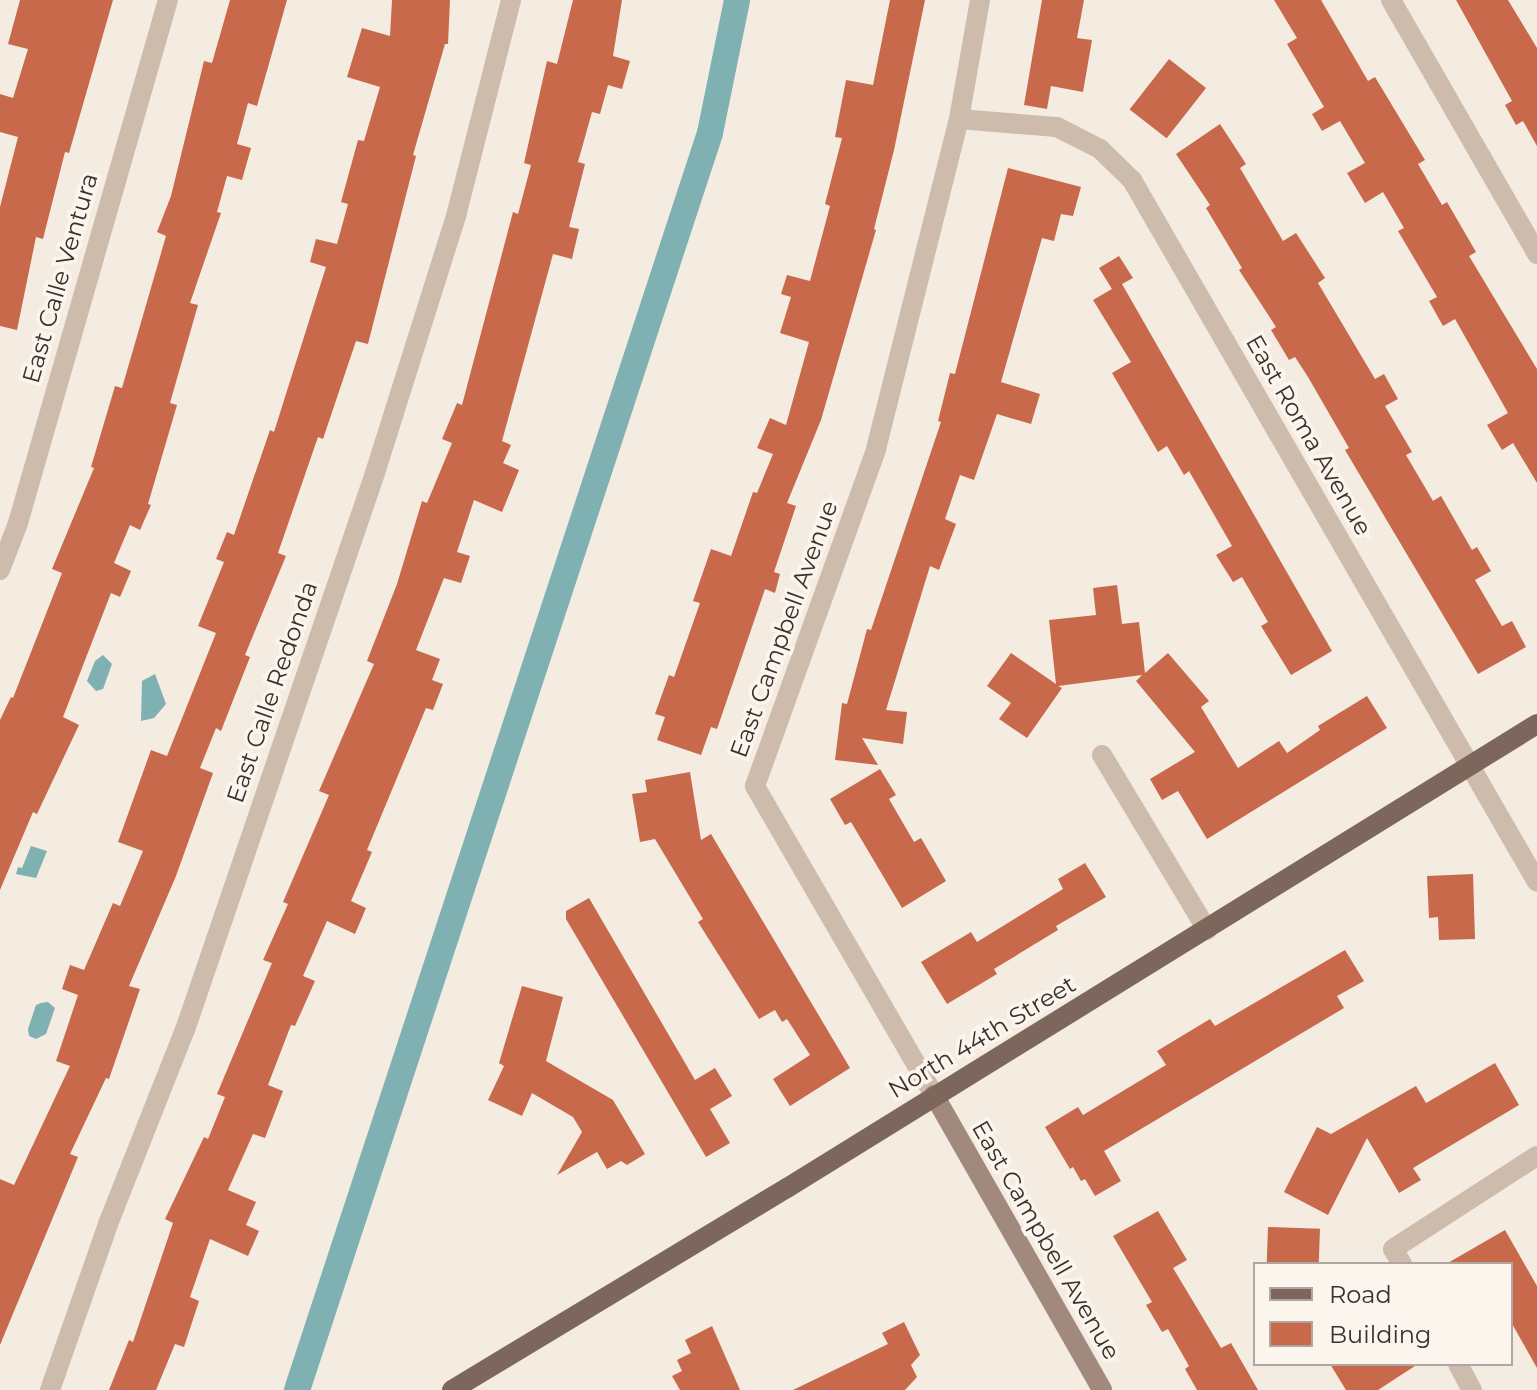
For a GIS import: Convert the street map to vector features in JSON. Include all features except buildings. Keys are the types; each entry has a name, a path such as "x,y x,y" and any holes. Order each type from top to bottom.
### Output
{"main road":[{"name":"North 44th Street","path":"452,1390 1207,930 1537,724"}],"street":[{"name":"East Calle Ventura","path":"0,570 18,523 168,0"},
{"name":"East Calle Redonda","path":"50,1390 108,1224 185,1030 375,473 456,216 511,0"},
{"name":"East Campbell Avenue","path":"980,0 959,119 876,449 755,786 1102,1390"},
{"path":"1391,0 1537,254"},
{"name":"East Roma Avenue","path":"959,119 1057,127 1100,149 1132,180 1537,882"},
{"path":"1102,755 1207,930"},
{"path":"1398,1256 1537,1156"},
{"path":"1459,1366 1472,1390"}],"water":[{"path":"103,655 112,664 103,689 96,691 87,681 95,661"},
{"path":"155,674 166,704 154,718 141,721 142,681"},
{"path":"31,846 47,851 36,878 16,874 18,867 22,868"},
{"path":"48,1002 55,1008 46,1034 36,1039 29,1036 28,1029 36,1005"}],"waterway":[{"path":"297,1390 710,133 737,0"}]}
